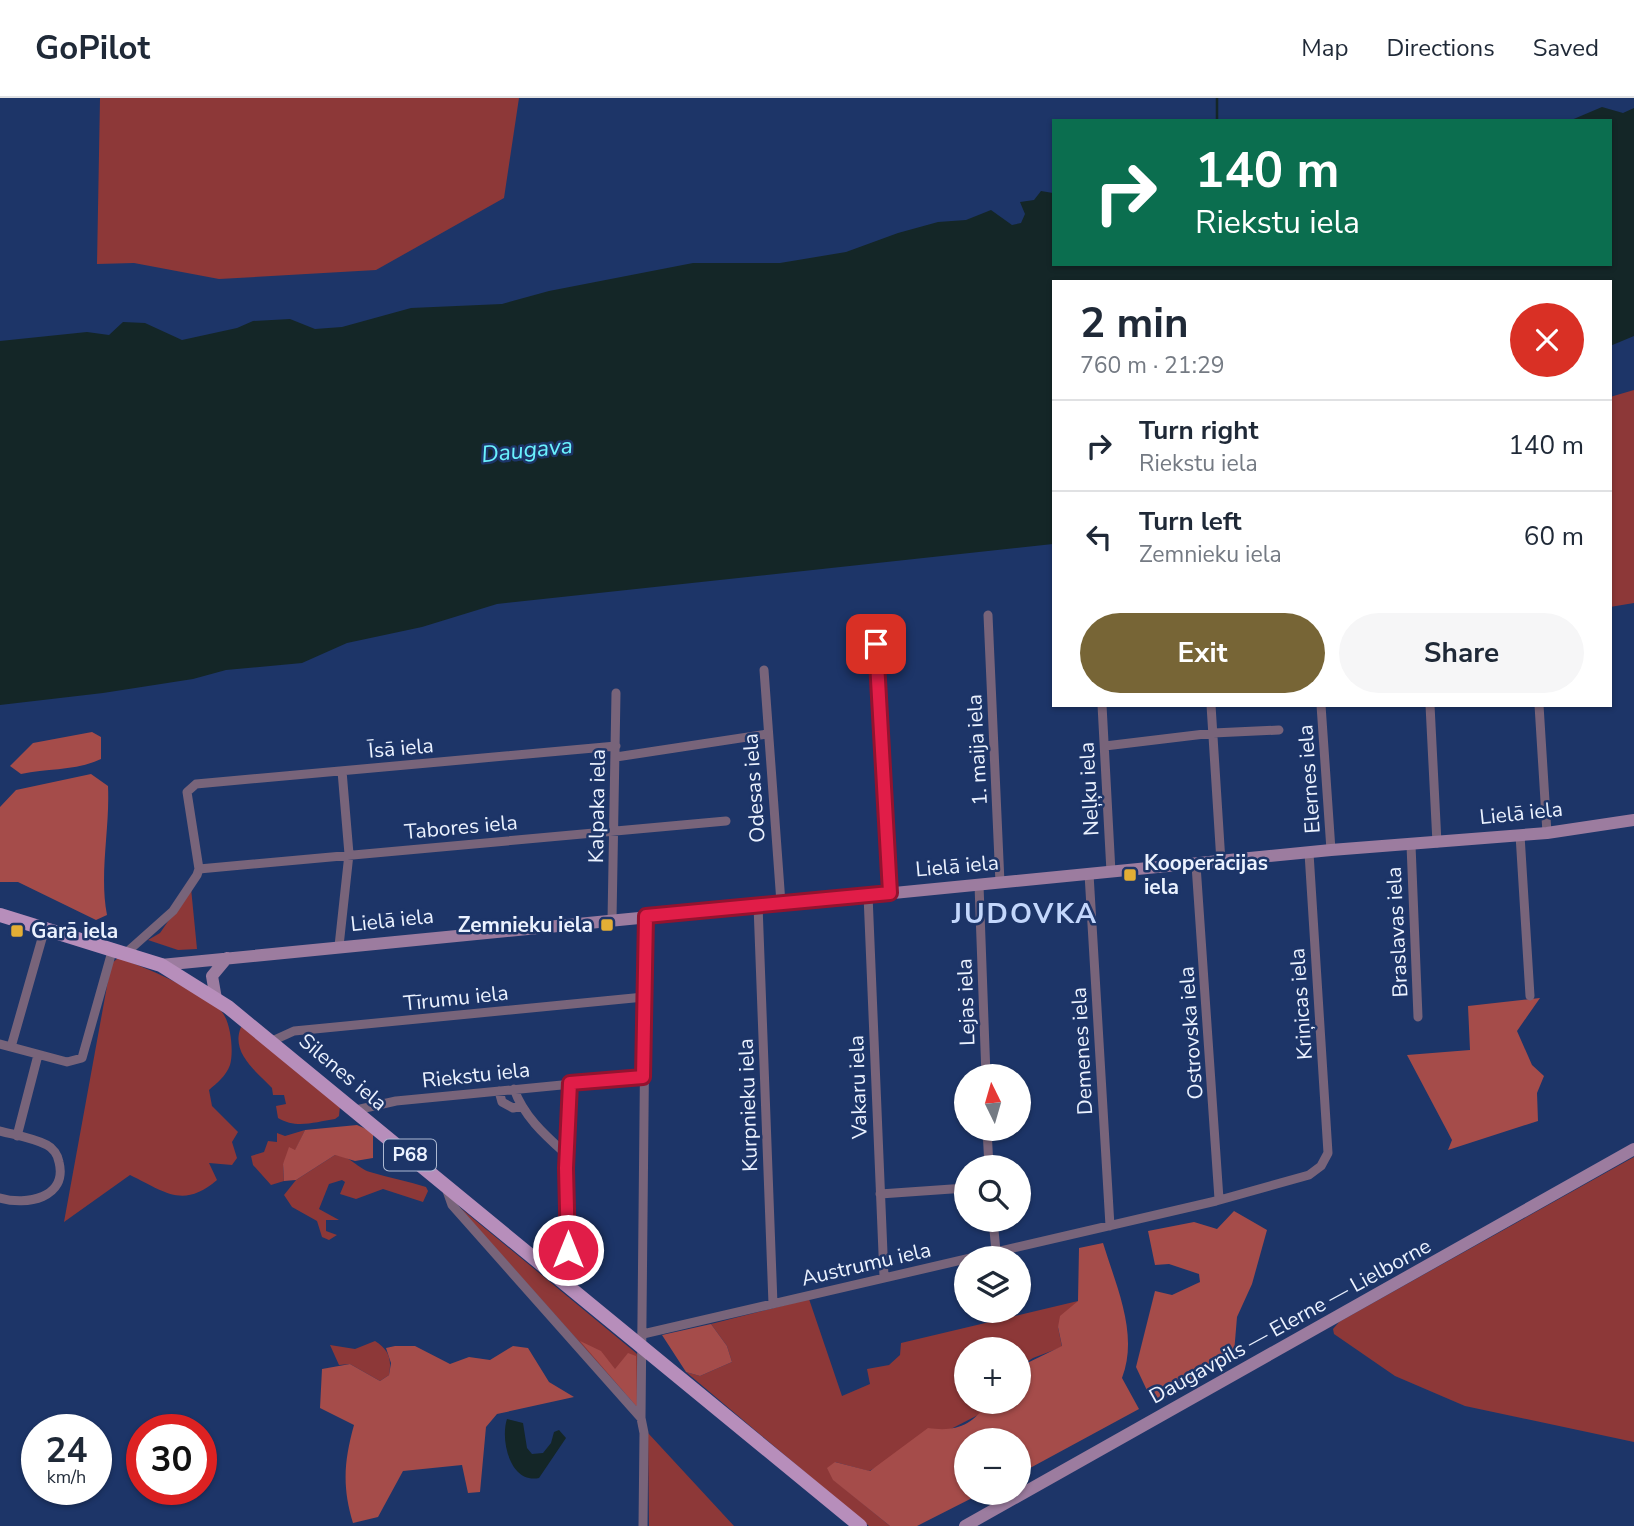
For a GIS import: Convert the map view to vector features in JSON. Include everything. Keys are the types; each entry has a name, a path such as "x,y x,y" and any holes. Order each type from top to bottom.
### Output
{"main road":[{"name":"Lielā iela","path":"0,915 120,950 161,965"},
{"name":"Silenes iela","path":"161,965 216,999 272,1041 559,1281 645,1346"},
{"name":"P68","path":"645,1346 860,1526"}],"street":[{"name":"1. maija iela","path":"988,615 1000,883"},
{"path":"876,644 890,893"},
{"name":"Odesas iela","path":"764,670 781,903"},
{"name":"Kalpaka iela","path":"612,920 616,693"},
{"name":"Neļķu iela","path":"1102,707 1111,872"},
{"path":"1211,707 1221,862"},
{"name":"Elernes iela","path":"1321,707 1332,850"},
{"path":"1430,707 1437,843"},
{"path":"1539,707 1547,833"},
{"path":"1105,746 1213,733 1279,730"},
{"path":"616,757 767,734"},
{"name":"Īsā iela","path":"199,869 187,792 196,783 616,746"},
{"path":"338,946 349,854 342,771"},
{"name":"Tabores iela","path":"199,869 726,821"},
{"name":"Lielā iela","path":"161,965 1332,850 1547,833 1633,821"},
{"path":"1520,835 1530,996"},
{"name":"Braslavas iela","path":"1411,845 1418,1017"},
{"name":"Kriņicas iela","path":"1309,853 1328,1153"},
{"name":"Ostrovska iela","path":"1196,865 1220,1199"},
{"path":"0,1044 67,1062 82,1058 120,950 140,944 173,911 199,869"},
{"name":"Demenes iela","path":"1089,874 1110,1226"},
{"name":"Lejas iela","path":"979,885 986,1064"},
{"name":"Vakaru iela","path":"868,895 884,1278"},
{"name":"Kurpnieku iela","path":"758,905 773,1304"},
{"path":"643,1526 644,1433 641,1418 645,1346 643,1077 646,916"},
{"path":"11,1047 45,928"},
{"path":"216,999 212,976 227,958"},
{"name":"Tīrumu iela","path":"272,1041 295,1031 644,997"},
{"path":"17,1136 38,1055"},
{"name":"Riekstu iela","path":"356,1110 396,1101 643,1077"},
{"path":"559,1281 568,1250 567,1155 570,1083"},
{"path":"514,1089 522,1106 541,1131 567,1155"},
{"path":"499,1091 502,1102 513,1108 522,1106"},
{"path":"0,1131 49,1145 58,1156 60,1178 47,1195 33,1202 16,1203 0,1198"},
{"name":"Daugavpils — Elerne — Lielborne","path":"965,1526 1634,1149"},
{"name":"Austrumu iela","path":"1019,1246 1110,1226 1309,1175 1321,1166 1328,1153"},
{"path":"444,1183 452,1205 641,1418"},
{"path":"880,1194 954,1189"},
{"name":"Austrumu iela","path":"645,1346 773,1304 954,1261"}],"shaded area":[{"path":"100,98 519,98 504,198 376,270 219,279 134,263 97,264"},
{"path":"1634,390 1634,603 1612,607 1612,396"},
{"path":"92,732 101,737 101,759 92,763 21,774 10,766 33,743"},
{"path":"91,774 108,786 104,868 107,915 96,920 18,882 0,882 0,807 16,790"},
{"path":"191,888 197,949 178,950 148,940 160,933"},
{"path":"118,958 184,987 209,1001 223,1013 230,1035 230,1065 221,1079 209,1090 212,1106 238,1132 232,1142 237,1158 232,1165 209,1163 217,1180 205,1189 184,1196 164,1192 130,1175 64,1222 111,964"},
{"path":"1540,998 1517,1031 1532,1065 1544,1076 1537,1093 1538,1121 1448,1150 1452,1140 1407,1055 1470,1050 1468,1006"},
{"path":"241,1027 340,1106 339,1116 306,1124 278,1118 276,1106 286,1104 284,1095 273,1095 272,1088 242,1054 239,1045"},
{"path":"357,1125 373,1132 373,1158 355,1161 335,1155 296,1180 284,1181 283,1164 289,1147 295,1150 305,1130"},
{"path":"305,1130 295,1151 283,1164 284,1181 271,1185 253,1165 251,1156 264,1152 268,1141 277,1142 277,1133 285,1136"},
{"path":"335,1155 370,1172 426,1187 428,1191 423,1202 383,1189 356,1199 340,1194 345,1182 342,1180 329,1184 319,1209 339,1220 326,1220 326,1231 337,1235 329,1240 322,1237 317,1221 292,1207 284,1195 296,1180"},
{"path":"1634,1157 1634,1442 1465,1406 1395,1376 1334,1334 1333,1329 1339,1322"},
{"path":"458,1206 636,1353 639,1357 639,1409"},
{"path":"1234,1211 1267,1230 1252,1284 1237,1317 1234,1353 1164,1399 1151,1399 1136,1367 1155,1291 1172,1295 1200,1282 1199,1274 1169,1264 1155,1265 1148,1231 1194,1222 1217,1229"},
{"path":"1103,1243 1127,1327 1127,1361 1122,1378 1139,1409 1031,1468 1031,1428 955,1428 979,1414 1031,1414 1031,1361 1062,1346 1058,1327 1060,1316 1078,1301 1079,1248"},
{"path":"809,1299 842,1396 870,1384 867,1369 889,1365 900,1355 901,1343 985,1323 1031,1323 1031,1312 1078,1301 1058,1327 1062,1347 1031,1359 1031,1337 954,1337 954,1414 980,1414 869,1471 835,1462 834,1480 890,1526 869,1526 686,1372 700,1376 732,1362 727,1346 711,1324"},
{"path":"711,1324 727,1346 732,1362 700,1376 686,1372 662,1335"},
{"path":"375,1341 384,1348 390,1360 389,1375 380,1381 350,1364 339,1365 330,1345 355,1349"},
{"path":"580,1341 601,1351 615,1369 628,1353 636,1356 637,1407"},
{"path":"415,1346 450,1364 469,1357 490,1360 513,1346 528,1348 549,1382 574,1397 497,1414 486,1427 480,1492 468,1493 462,1465 403,1471 378,1517 353,1523 347,1498 346,1474 354,1425 320,1408 322,1369 350,1364 380,1381 389,1375 391,1363 386,1348"},
{"path":"928,1428 954,1428 954,1505 958,1505 917,1526 890,1526 833,1480 827,1468 835,1462 870,1471"},
{"path":"648,1433 734,1526 649,1526"}],"water":[{"name":"Daugava","path":"1602,107 1623,113 1634,108 1634,336 1612,345 1612,280 1052,280 1052,544 497,604 422,627 347,643 302,663 226,670 193,679 103,693 0,705 0,341 87,332 109,335 123,322 145,323 182,340 237,328 253,321 290,319 315,329 342,327 411,308 502,304 549,291 693,263 780,263 846,252 898,233 938,222 966,220 991,210 1012,225 1021,223 1025,214 1020,202 1034,200 1041,191 1052,193 1052,266 1612,266 1612,119 1574,119"},
{"path":"507,1419 523,1423 527,1448 532,1454 543,1453 551,1443 554,1432 559,1430 566,1438 539,1478 529,1478 521,1474 509,1459 505,1438"}],"waterway":[{"path":"1217,98 1217,119"}],"place":[{"name":"Kooperācijas iela","path":"1130,875"},
{"name":"Zemnieku iela","path":"607,925"},
{"name":"Garā iela","path":"17,931"}],"district":[{"name":"JUDOVKA","path":"1025,914"}],"route":[{"path":"568,1250 566,1168 570,1083 643,1077 646,916 890,893 876,644"}]}
